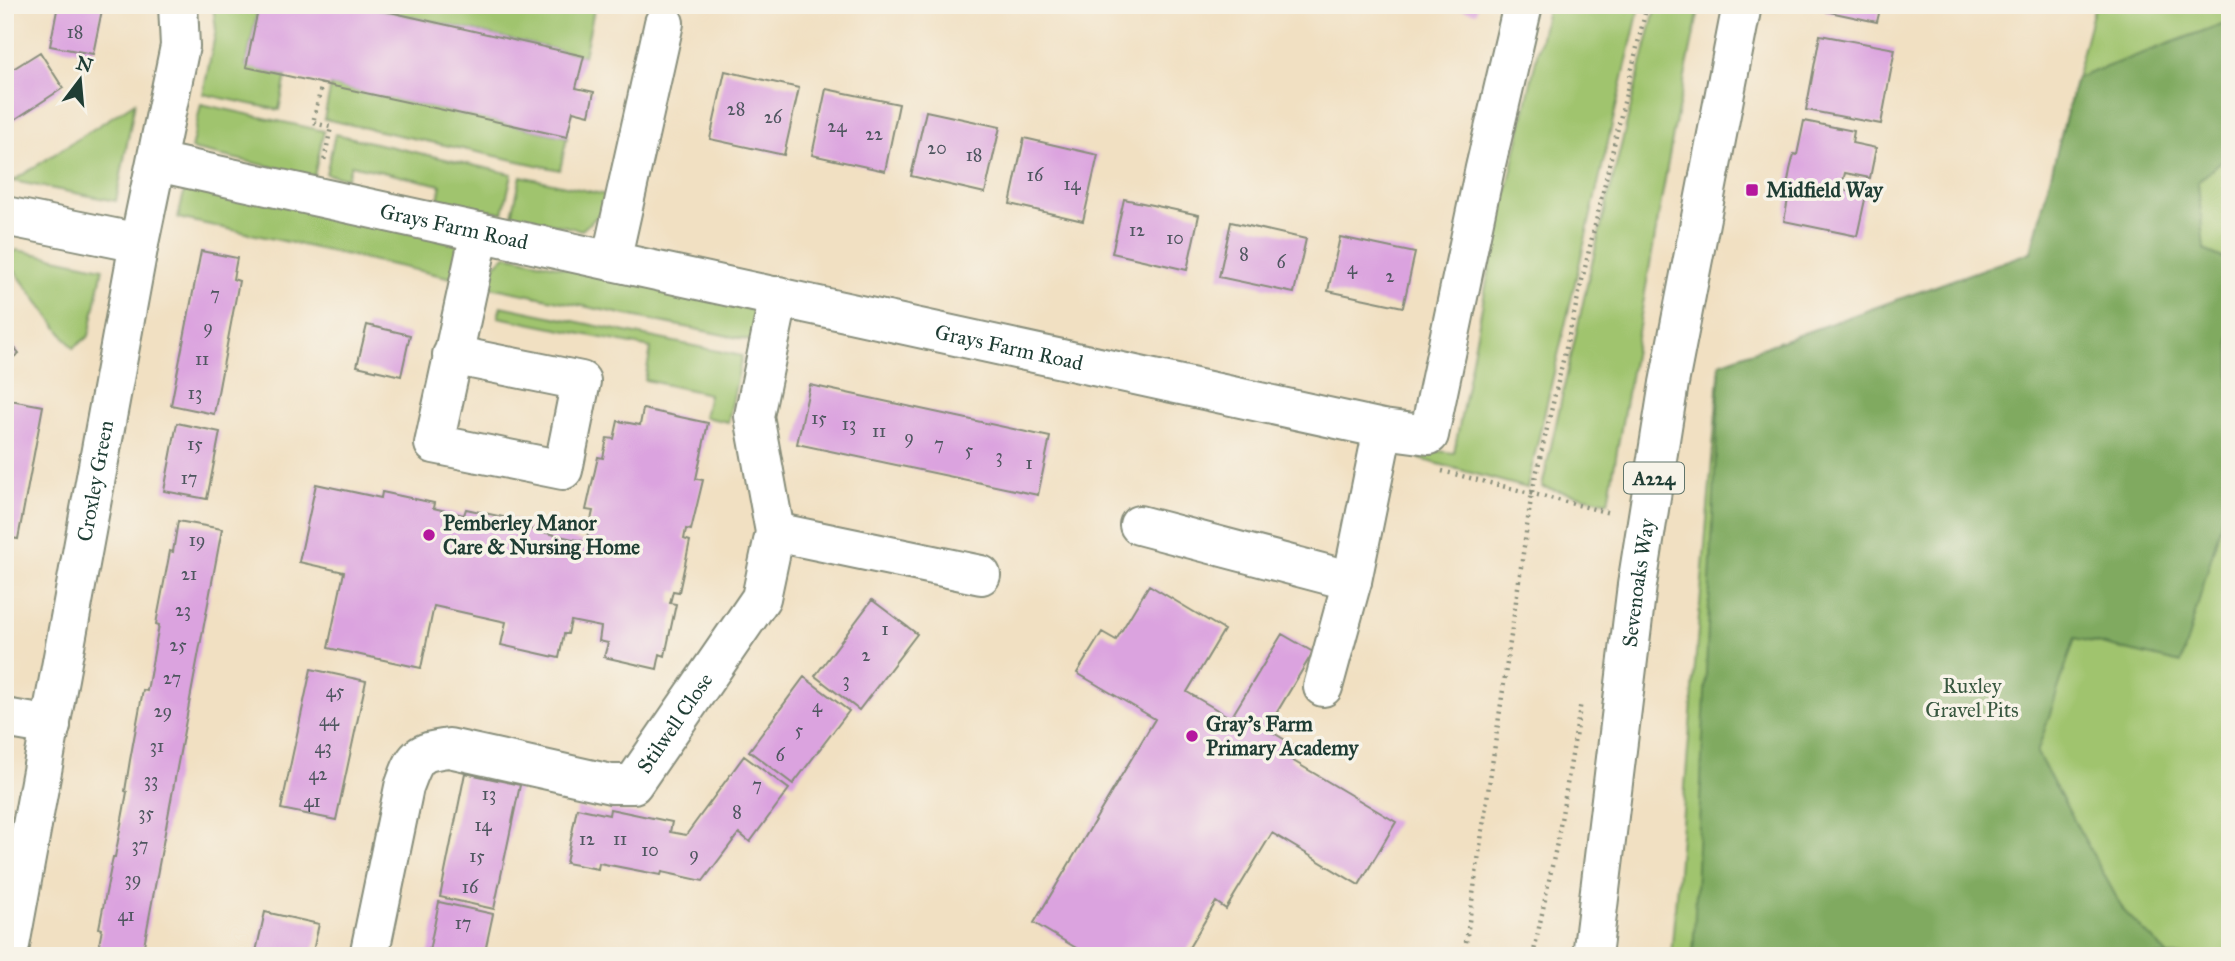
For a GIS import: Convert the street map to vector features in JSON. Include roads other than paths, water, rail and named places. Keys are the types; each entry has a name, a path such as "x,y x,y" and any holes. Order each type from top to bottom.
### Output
{"street":[{"name":"Croxley Green","path":"8,956 139,243 180,47 178,5"},
{"name":"Grays Farm Road","path":"158,162 1383,429 1429,435 1485,168 1523,5"},
{"name":"Sevenoaks Way","path":"1592,956 1646,531 1669,383 1742,5"},
{"path":"611,261 664,23"},
{"path":"5,216 139,243"},
{"path":"452,355 480,232"},
{"name":"Stilwell Close","path":"369,956 404,787 413,763 426,751 449,748 611,784 633,784 761,598 775,532 754,416 779,296"},
{"path":"1323,687 1352,581 1383,429"},
{"path":"1139,525 1352,581"},
{"path":"775,532 981,575"},
{"path":"5,718 51,726"}],"place":[{"name":"Midfield Way","path":"1752,190"},
{"name":"Pemberley Manor Care & Nursing Home","path":"429,535"},
{"name":"Gray's Farm Primary Academy","path":"1192,736"}],"park label":[{"name":"Ruxley Gravel Pits","path":"1972,698"}]}
